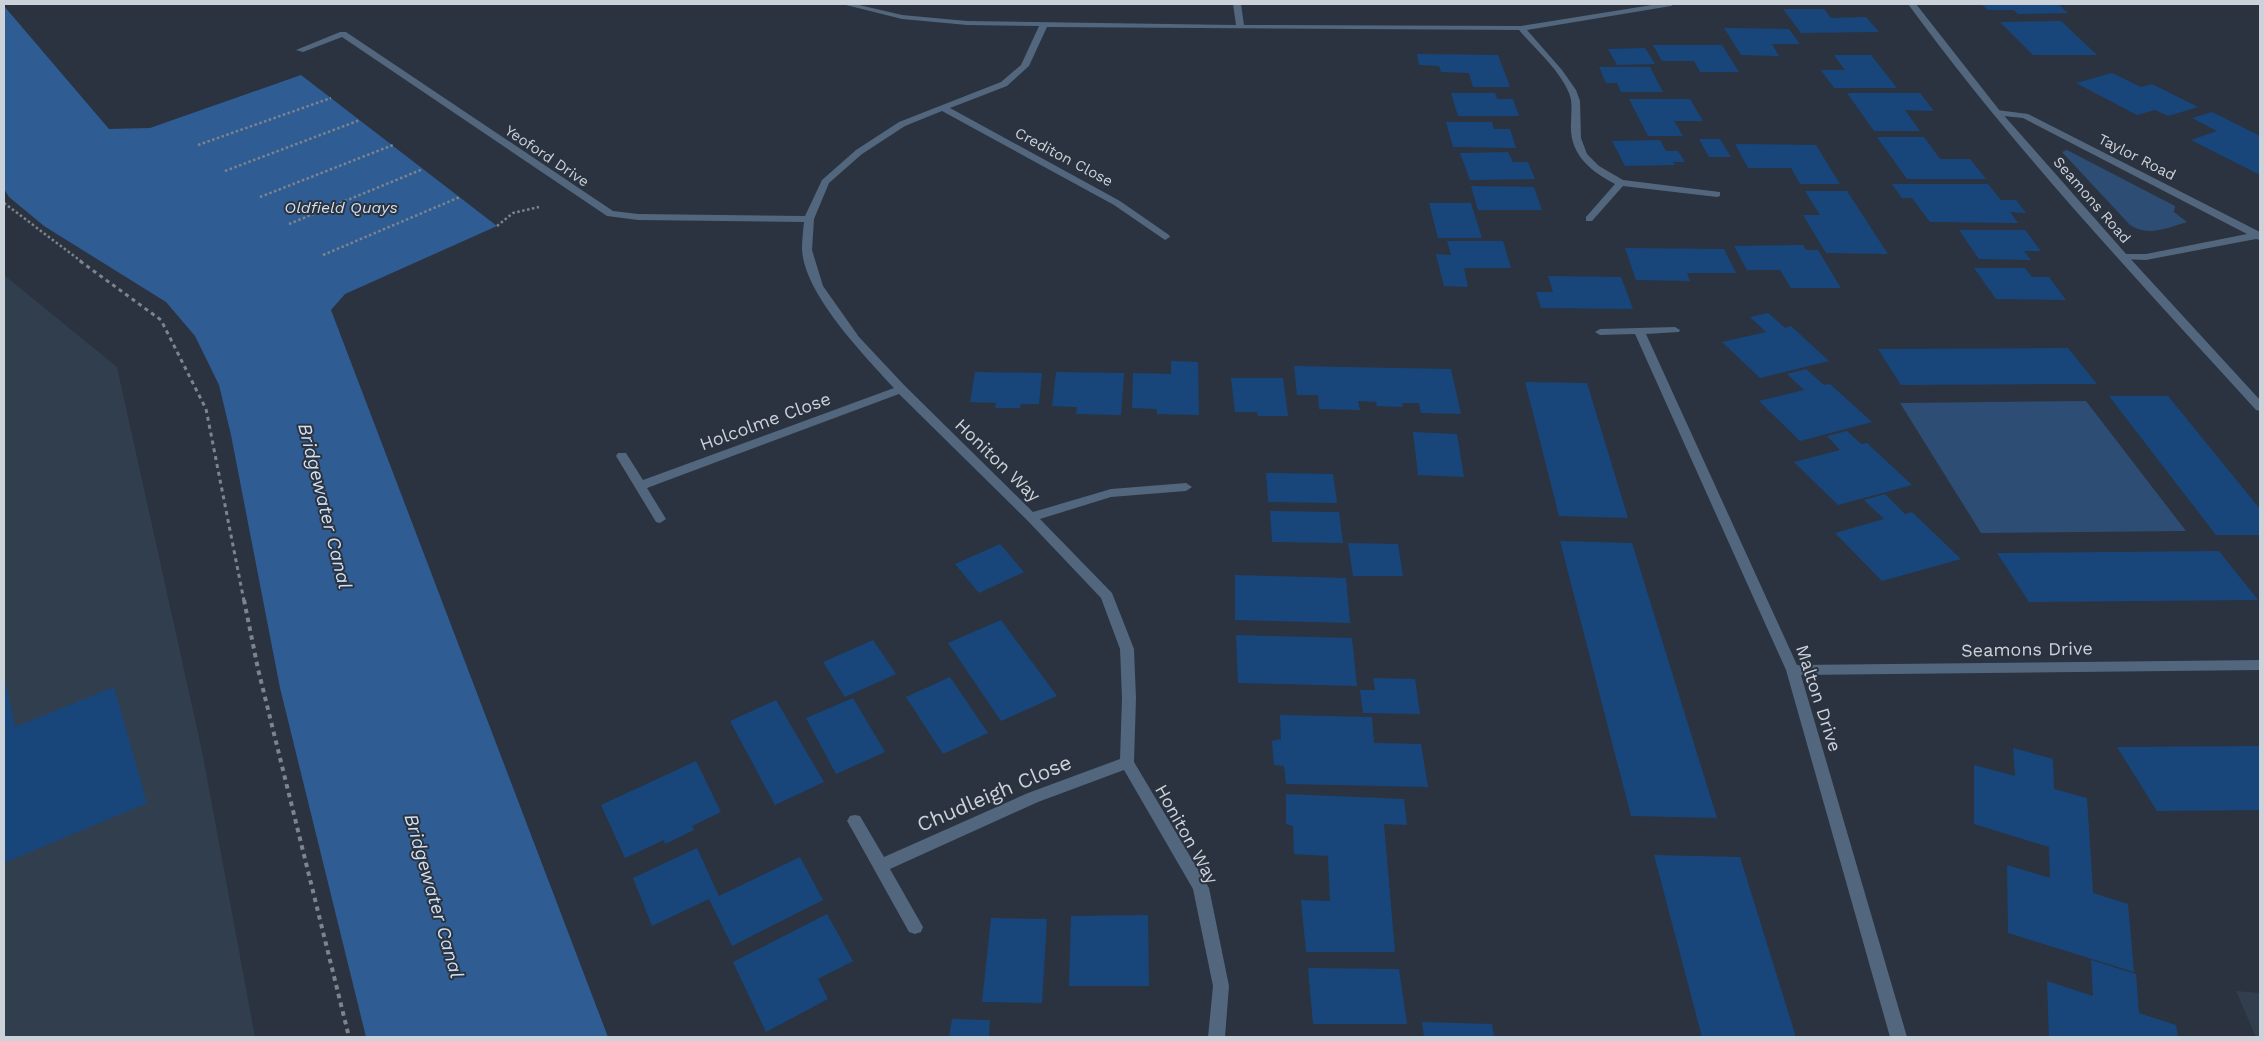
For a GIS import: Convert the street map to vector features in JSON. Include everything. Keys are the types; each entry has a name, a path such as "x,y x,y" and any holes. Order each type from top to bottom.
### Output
{"street":[{"path":"846,4 902,17 967,23 1240,27 1521,28 1646,6 1672,4"},
{"path":"1238,4 1240,27"},
{"name":"Seamons Road","path":"1912,4 1997,113 2123,257 2260,407"},
{"name":"Honiton Way","path":"1044,25 1026,66 1004,84 902,124 859,152 825,182 809,219 807,250 818,286 855,339 901,389 1032,517 1107,596 1127,649 1129,698 1127,763 1201,888 1221,986 1217,1037"},
{"path":"1521,28 1562,76 1575,96 1575,136 1578,148 1585,160 1599,172 1621,183 1717,194"},
{"name":"Yeoford Drive","path":"300,50 343,34 610,214 638,217 809,219"},
{"name":"Crediton Close","path":"944,109 1117,203 1166,237"},
{"name":"Taylor Road","path":"1997,113 2026,116 2259,236"},
{"path":"1589,219 1621,183"},
{"path":"2123,257 2146,257 2259,236"},
{"path":"1600,332 1675,330"},
{"name":"Malton Drive","path":"1638,331 1793,670 1899,1037"},
{"name":"Holcolme Close","path":"640,486 901,389"},
{"path":"622,456 660,519"},
{"path":"1032,517 1111,493 1186,487"},
{"name":"Seamons Drive","path":"1793,670 2260,665"},
{"name":"Chudleigh Close","path":"880,866 1030,798 1127,763"},
{"path":"855,821 915,927"}],"path":[{"path":"198,145 331,98"},
{"path":"225,171 360,120"},
{"path":"260,197 393,145"},
{"path":"289,224 423,169"},
{"path":"323,255 460,197"},
{"path":"4,202 15,213 161,320 206,410 258,669 349,1037"},
{"path":"497,226 513,213 543,206"}],"shaded area":[{"path":"2067,150 2175,206 2174,212 2187,222 2151,231 2137,229 2130,225 2062,152"},
{"path":"4,275 117,367 202,751 255,1037 4,1037"},
{"path":"2086,401 2186,531 1981,533 1900,403"},
{"path":"2236,991 2260,993 2260,1037 2256,1037"}],"water":[{"path":"4,6 109,129 150,128 301,75 497,226 345,294 331,310 608,1037 366,1037 280,688 231,435 219,385 195,336 166,302 44,226 9,197 4,189"}],"building":[{"path":"1981,4 2058,4 2068,13 2018,14 2014,10 1988,10"},
{"path":"1783,9 1824,9 1831,18 1866,17 1879,32 1801,33"},
{"path":"2061,21 2097,55 2033,55 2000,22"},
{"path":"1724,28 1789,29 1800,44 1772,44 1779,56 1741,55"},
{"path":"1653,45 1722,45 1739,72 1700,72 1694,61 1662,61"},
{"path":"1645,48 1655,64 1617,65 1608,49"},
{"path":"1417,54 1498,55 1510,87 1473,87 1469,73 1441,72 1439,66 1419,65"},
{"path":"1834,55 1871,55 1897,88 1834,88 1821,70 1845,70"},
{"path":"1599,67 1650,67 1663,92 1621,92 1617,83 1606,83"},
{"path":"2112,73 2141,87 2152,84 2198,107 2168,116 2155,110 2137,115 2076,83"},
{"path":"1451,93 1495,93 1497,99 1513,99 1519,116 1458,116"},
{"path":"1847,93 1920,93 1934,111 1905,110 1920,131 1874,131"},
{"path":"1629,99 1690,99 1703,121 1674,121 1683,136 1648,136"},
{"path":"2212,112 2260,136 2260,175 2191,140 2217,131 2192,118"},
{"path":"1446,122 1492,122 1494,129 1510,129 1516,148 1453,147"},
{"path":"1877,137 1924,137 1940,159 1970,159 1986,179 1907,179"},
{"path":"1699,139 1720,139 1731,157 1709,157"},
{"path":"1660,140 1666,151 1678,151 1685,162 1673,162 1675,165 1625,166 1612,141"},
{"path":"1735,144 1816,145 1840,184 1800,184 1791,168 1748,168"},
{"path":"1508,152 1513,162 1528,162 1535,179 1470,180 1460,153"},
{"path":"1892,184 1988,184 2001,200 2016,200 2026,213 2010,212 2018,223 1930,222 1912,198 1902,198"},
{"path":"1471,186 1534,187 1542,210 1478,210"},
{"path":"1805,191 1847,191 1888,254 1826,253 1803,215 1820,215"},
{"path":"1429,203 1471,203 1482,238 1438,238"},
{"path":"1959,230 2025,230 2041,251 2024,251 2031,260 1979,259"},
{"path":"1447,241 1503,241 1511,268 1464,268 1468,287 1444,286 1436,254 1451,255"},
{"path":"1803,245 1806,250 1818,250 1841,288 1791,288 1780,270 1747,270 1734,246"},
{"path":"1625,248 1724,249 1736,273 1687,273 1690,281 1636,280"},
{"path":"1974,268 2025,268 2032,277 2049,277 2066,300 1996,299"},
{"path":"1548,276 1621,277 1633,309 1541,308 1536,292 1553,292"},
{"path":"1768,313 1785,328 1791,326 1829,361 1760,378 1722,342 1766,332 1750,317"},
{"path":"2068,348 2097,384 1901,385 1878,349"},
{"path":"1171,361 1198,362 1199,415 1157,414 1157,409 1132,408 1133,373 1171,374"},
{"path":"1294,366 1451,369 1461,414 1421,413 1419,403 1402,403 1403,407 1377,406 1376,402 1358,401 1360,410 1319,409 1318,395 1297,395"},
{"path":"1806,369 1824,385 1830,384 1872,422 1800,441 1759,401 1804,390 1787,374"},
{"path":"975,372 1042,373 1039,404 1021,404 1020,408 995,408 996,403 970,402"},
{"path":"1056,372 1124,373 1121,415 1076,414 1077,407 1052,406"},
{"path":"1231,378 1283,378 1288,416 1258,416 1257,412 1235,412"},
{"path":"1525,382 1587,383 1628,518 1559,516"},
{"path":"2109,396 2168,396 2260,509 2260,535 2216,535"},
{"path":"1847,431 1861,444 1867,443 1912,485 1838,505 1794,462 1840,450 1827,436"},
{"path":"1413,432 1457,434 1464,477 1418,475"},
{"path":"1266,473 1333,474 1337,503 1268,502"},
{"path":"1885,494 1905,514 1912,512 1961,559 1882,581 1835,533 1884,519 1864,500"},
{"path":"1270,511 1339,512 1343,543 1272,542"},
{"path":"1560,541 1632,543 1717,818 1631,816"},
{"path":"1348,543 1398,544 1403,576 1353,576"},
{"path":"1000,544 1024,572 979,593 955,564"},
{"path":"2219,551 2258,600 2029,602 1997,553"},
{"path":"1235,575 1346,578 1350,623 1235,620"},
{"path":"1001,620 1057,696 1001,721 948,643"},
{"path":"1236,635 1352,638 1357,686 1238,683"},
{"path":"873,640 896,674 845,697 823,662"},
{"path":"4,675 15,727 114,687 147,803 4,863"},
{"path":"950,677 988,733 943,754 906,697"},
{"path":"1373,678 1415,679 1420,714 1363,713 1360,690 1375,690"},
{"path":"853,698 885,752 836,774 806,718"},
{"path":"776,700 824,782 775,805 730,721"},
{"path":"1280,715 1372,717 1374,743 1421,744 1428,787 1286,784 1284,766 1274,765 1272,741 1281,739"},
{"path":"2260,746 2260,810 2157,811 2117,747"},
{"path":"2013,748 2053,759 2054,789 2087,798 2093,893 2128,904 2134,972 2008,933 2007,865 2050,878 2049,847 1974,824 1974,765 2015,776"},
{"path":"696,761 721,812 692,826 694,830 665,844 664,840 625,858 601,805"},
{"path":"1286,794 1404,799 1407,825 1384,824 1395,952 1306,952 1301,900 1330,901 1328,856 1294,854 1293,826 1286,824"},
{"path":"697,848 719,896 800,857 823,900 732,946 709,899 652,926 633,878"},
{"path":"1654,855 1740,857 1796,1037 1702,1037"},
{"path":"827,914 853,961 818,979 828,999 766,1032 733,962"},
{"path":"1148,915 1149,986 1069,986 1071,916"},
{"path":"991,918 1047,919 1042,1003 982,1002"},
{"path":"2091,960 2136,974 2139,1013 2176,1025 2178,1037 2049,1037 2047,981 2093,996"},
{"path":"1308,968 1399,969 1407,1024 1313,1024"},
{"path":"952,1019 990,1020 989,1037 949,1037"},
{"path":"1422,1022 1492,1024 1494,1037 1424,1037"}],"water label":[{"name":"Oldfield Quays","path":"341,207"},
{"name":"Bridgewater Canal","path":"325,506"},
{"name":"Bridgewater Canal","path":"434,896"}]}
